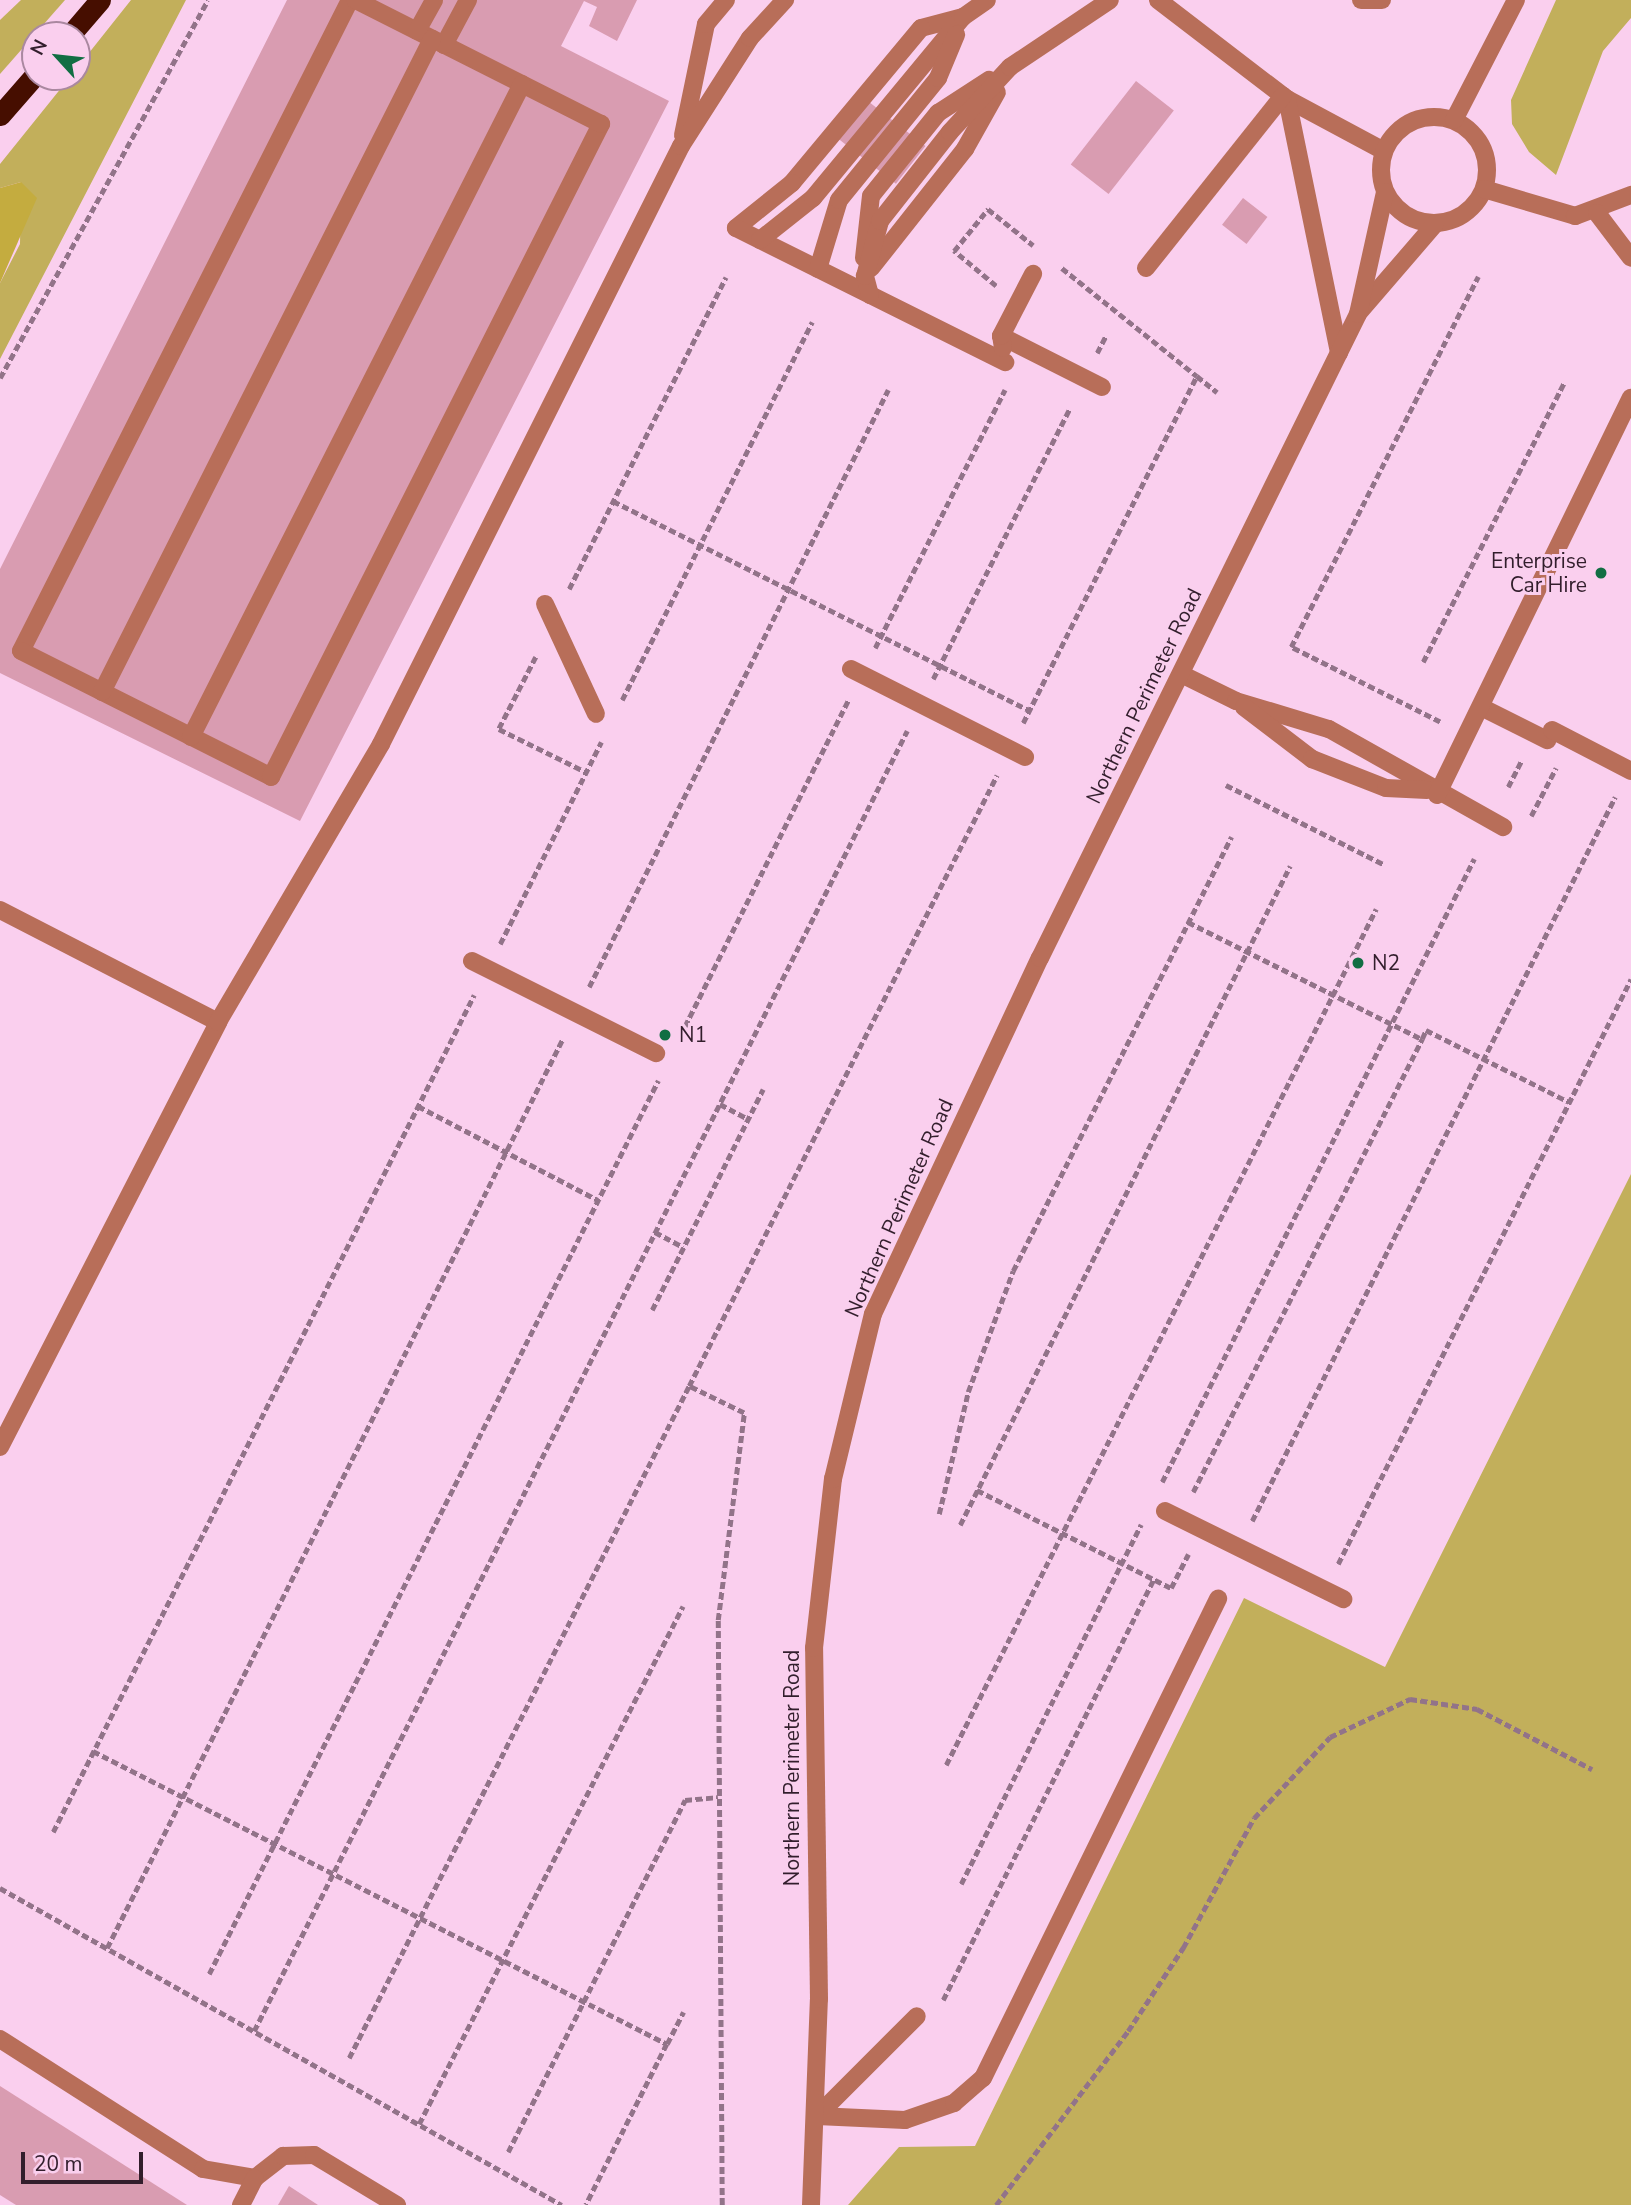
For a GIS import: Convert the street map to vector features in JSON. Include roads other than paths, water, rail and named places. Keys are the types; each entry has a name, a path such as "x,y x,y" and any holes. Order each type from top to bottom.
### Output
{"highway":[{"path":"81,21 100,0"},
{"path":"0,115 21,91"}],"street":[{"path":"350,0 21,651 271,778 601,124 356,0"},
{"path":"431,38 434,0"},
{"path":"102,692 431,38 468,0"},
{"path":"681,146 706,24 708,0"},
{"path":"706,24 717,0"},
{"path":"706,24 726,0"},
{"path":"0,1447 218,1022 381,744 681,146 750,38 768,0"},
{"path":"750,38 785,0"},
{"path":"760,240 813,198 963,17 987,0"},
{"path":"870,295 865,276 880,221 1010,67 1110,0"},
{"path":"1158,0 1285,98 1384,151"},
{"path":"1361,0 1382,0"},
{"path":"1454,120 1516,0"},
{"path":"963,17 921,28 792,183 736,228 1005,362 1001,336 1033,274"},
{"path":"818,269 839,200 938,78 963,17"},
{"path":"191,737 522,84"},
{"path":"1146,268 1285,98"},
{"path":"1285,98 1339,353"},
{"path":"1454,120 1483,149 1484,189 1456,219 1435,224 1398,210 1385,192 1384,151 1413,121 1454,120"},
{"path":"1484,189 1550,212 1597,213 1631,195"},
{"name":"Northern Perimeter Road","path":"811,2205 817,2116 814,1648 832,1479 873,1314 1181,674 1358,314 1385,192"},
{"path":"1597,213 1631,258"},
{"name":"Northern Perimeter Road","path":"1358,314 1435,224"},
{"path":"1001,336 1102,387"},
{"path":"1432,792 1483,708 1631,398"},
{"path":"545,604 596,714"},
{"path":"857,672 1017,753"},
{"path":"1181,674 1236,701 1329,729 1394,763 1432,792 1503,827"},
{"path":"1236,701 1312,759 1386,788 1432,792"},
{"path":"1483,708 1631,771"},
{"path":"0,910 218,1022"},
{"path":"480,965 656,1054"},
{"path":"1165,1511 1343,1600"},
{"path":"817,2116 905,2120 954,2103 983,2078 1218,1599"},
{"path":"817,2116 917,2016"},
{"path":"0,2039 203,2169 255,2178"},
{"path":"241,2205 255,2178 283,2155 314,2155 397,2205"}],"place":[{"name":"Enterprise Car Hire","path":"1601,573"},
{"name":"N2","path":"1358,963"},
{"name":"N1","path":"665,1035"}]}
